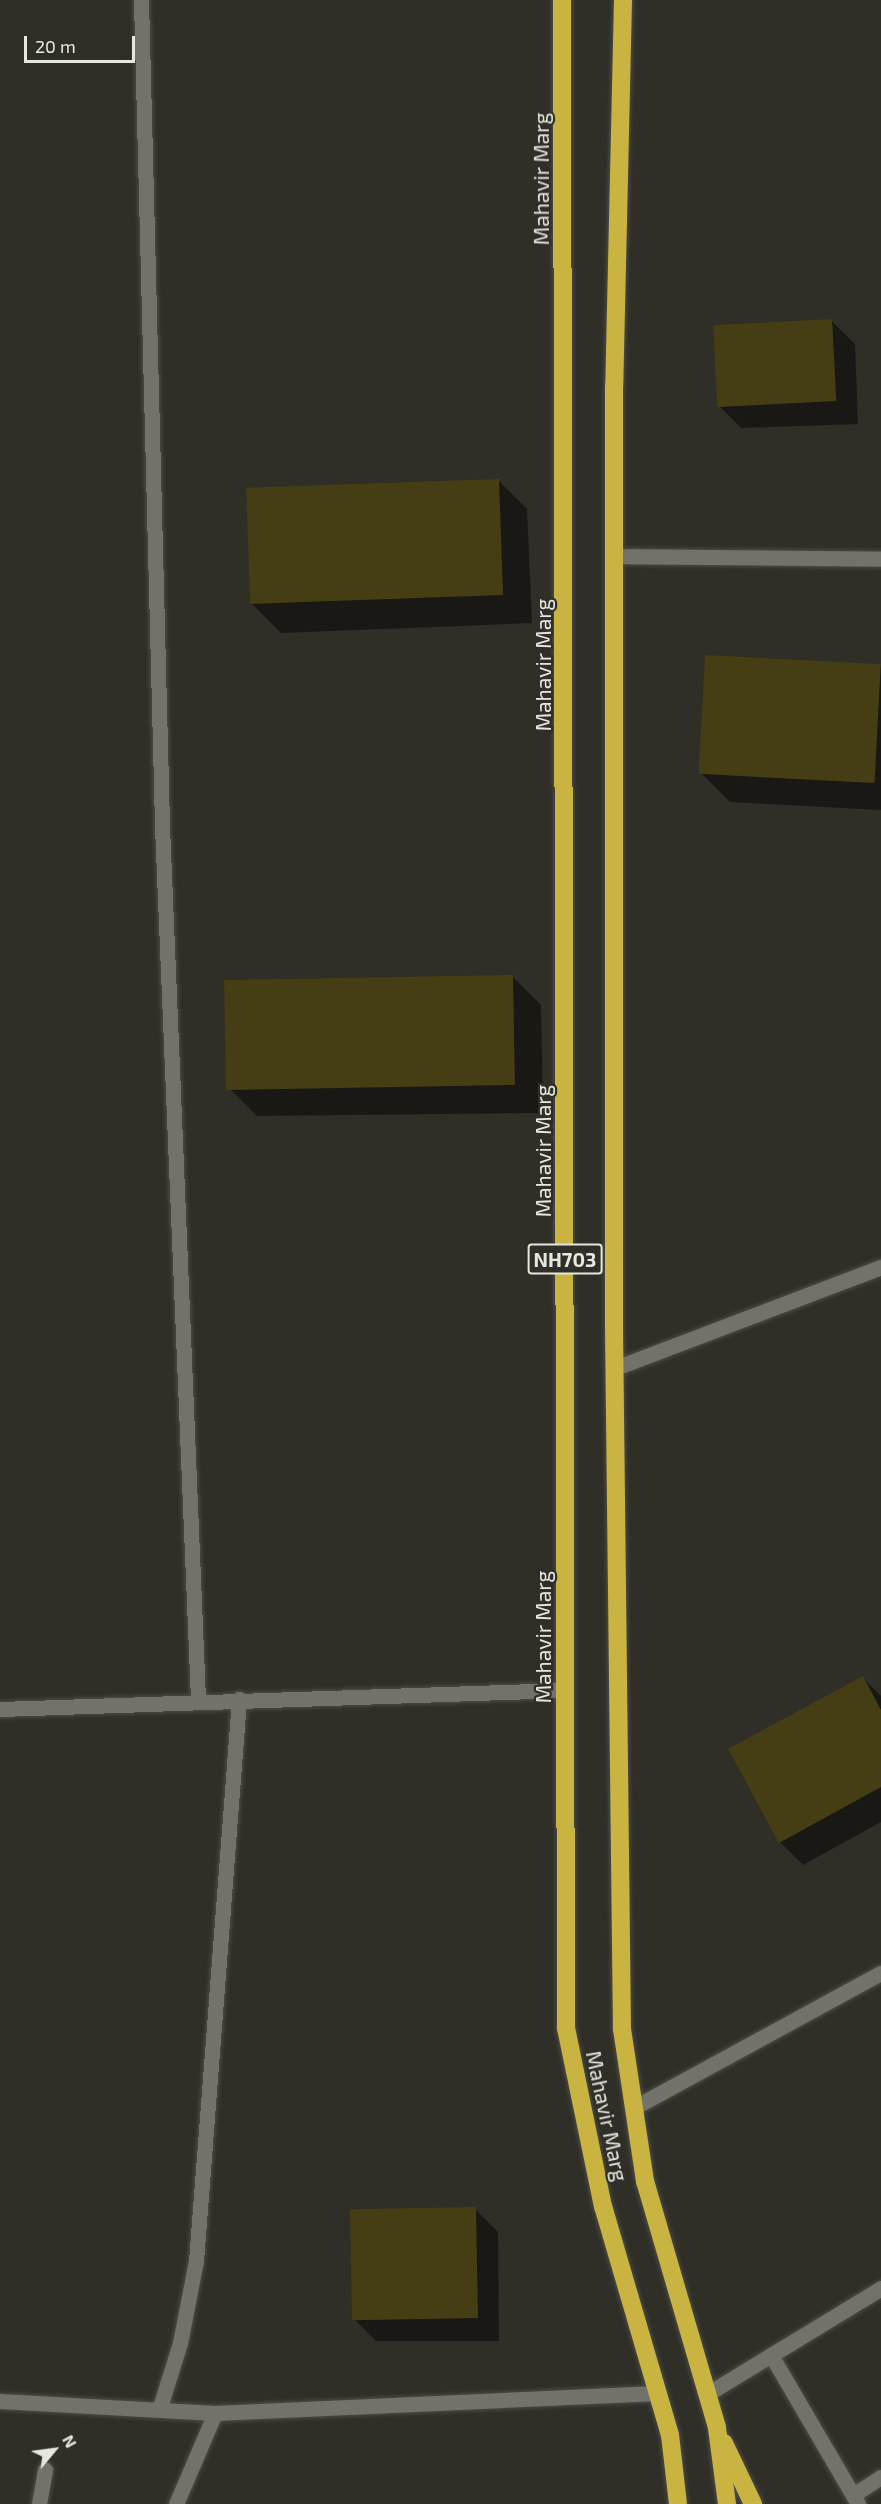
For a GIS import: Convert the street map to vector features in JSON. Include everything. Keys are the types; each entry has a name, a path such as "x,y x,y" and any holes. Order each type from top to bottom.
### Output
{"highway":[{"name":"Mahavir Marg","path":"562,0 566,2028 603,2206 670,2435 678,2504"},
{"name":"Mahavir Marg","path":"623,0 614,556 615,1368 622,2029 645,2181 717,2428 727,2504"},
{"path":"717,2428 753,2504"}],"street":[{"path":"141,0 162,815 198,1700"},
{"path":"614,556 881,559"},
{"path":"615,1368 881,1267"},
{"path":"0,1709 198,1700 565,1690"},
{"path":"160,2407 180,2343 196,2260 239,1699"},
{"path":"633,2109 881,1972"},
{"path":"707,2394 881,2288"},
{"path":"771,2355 855,2500 881,2477"},
{"path":"0,2401 160,2407 215,2413 658,2393"},
{"path":"176,2504 215,2413"},
{"path":"39,2504 45,2470"}],"building":[{"path":"832,319 836,401 717,407 713,325"},
{"path":"499,479 503,595 250,604 246,488"},
{"path":"705,655 881,664 875,783 699,774"},
{"path":"513,975 515,1085 226,1090 224,980"},
{"path":"863,1676 881,1710 881,1787 779,1843 728,1749"},
{"path":"476,2207 478,2318 352,2320 350,2209"}]}
